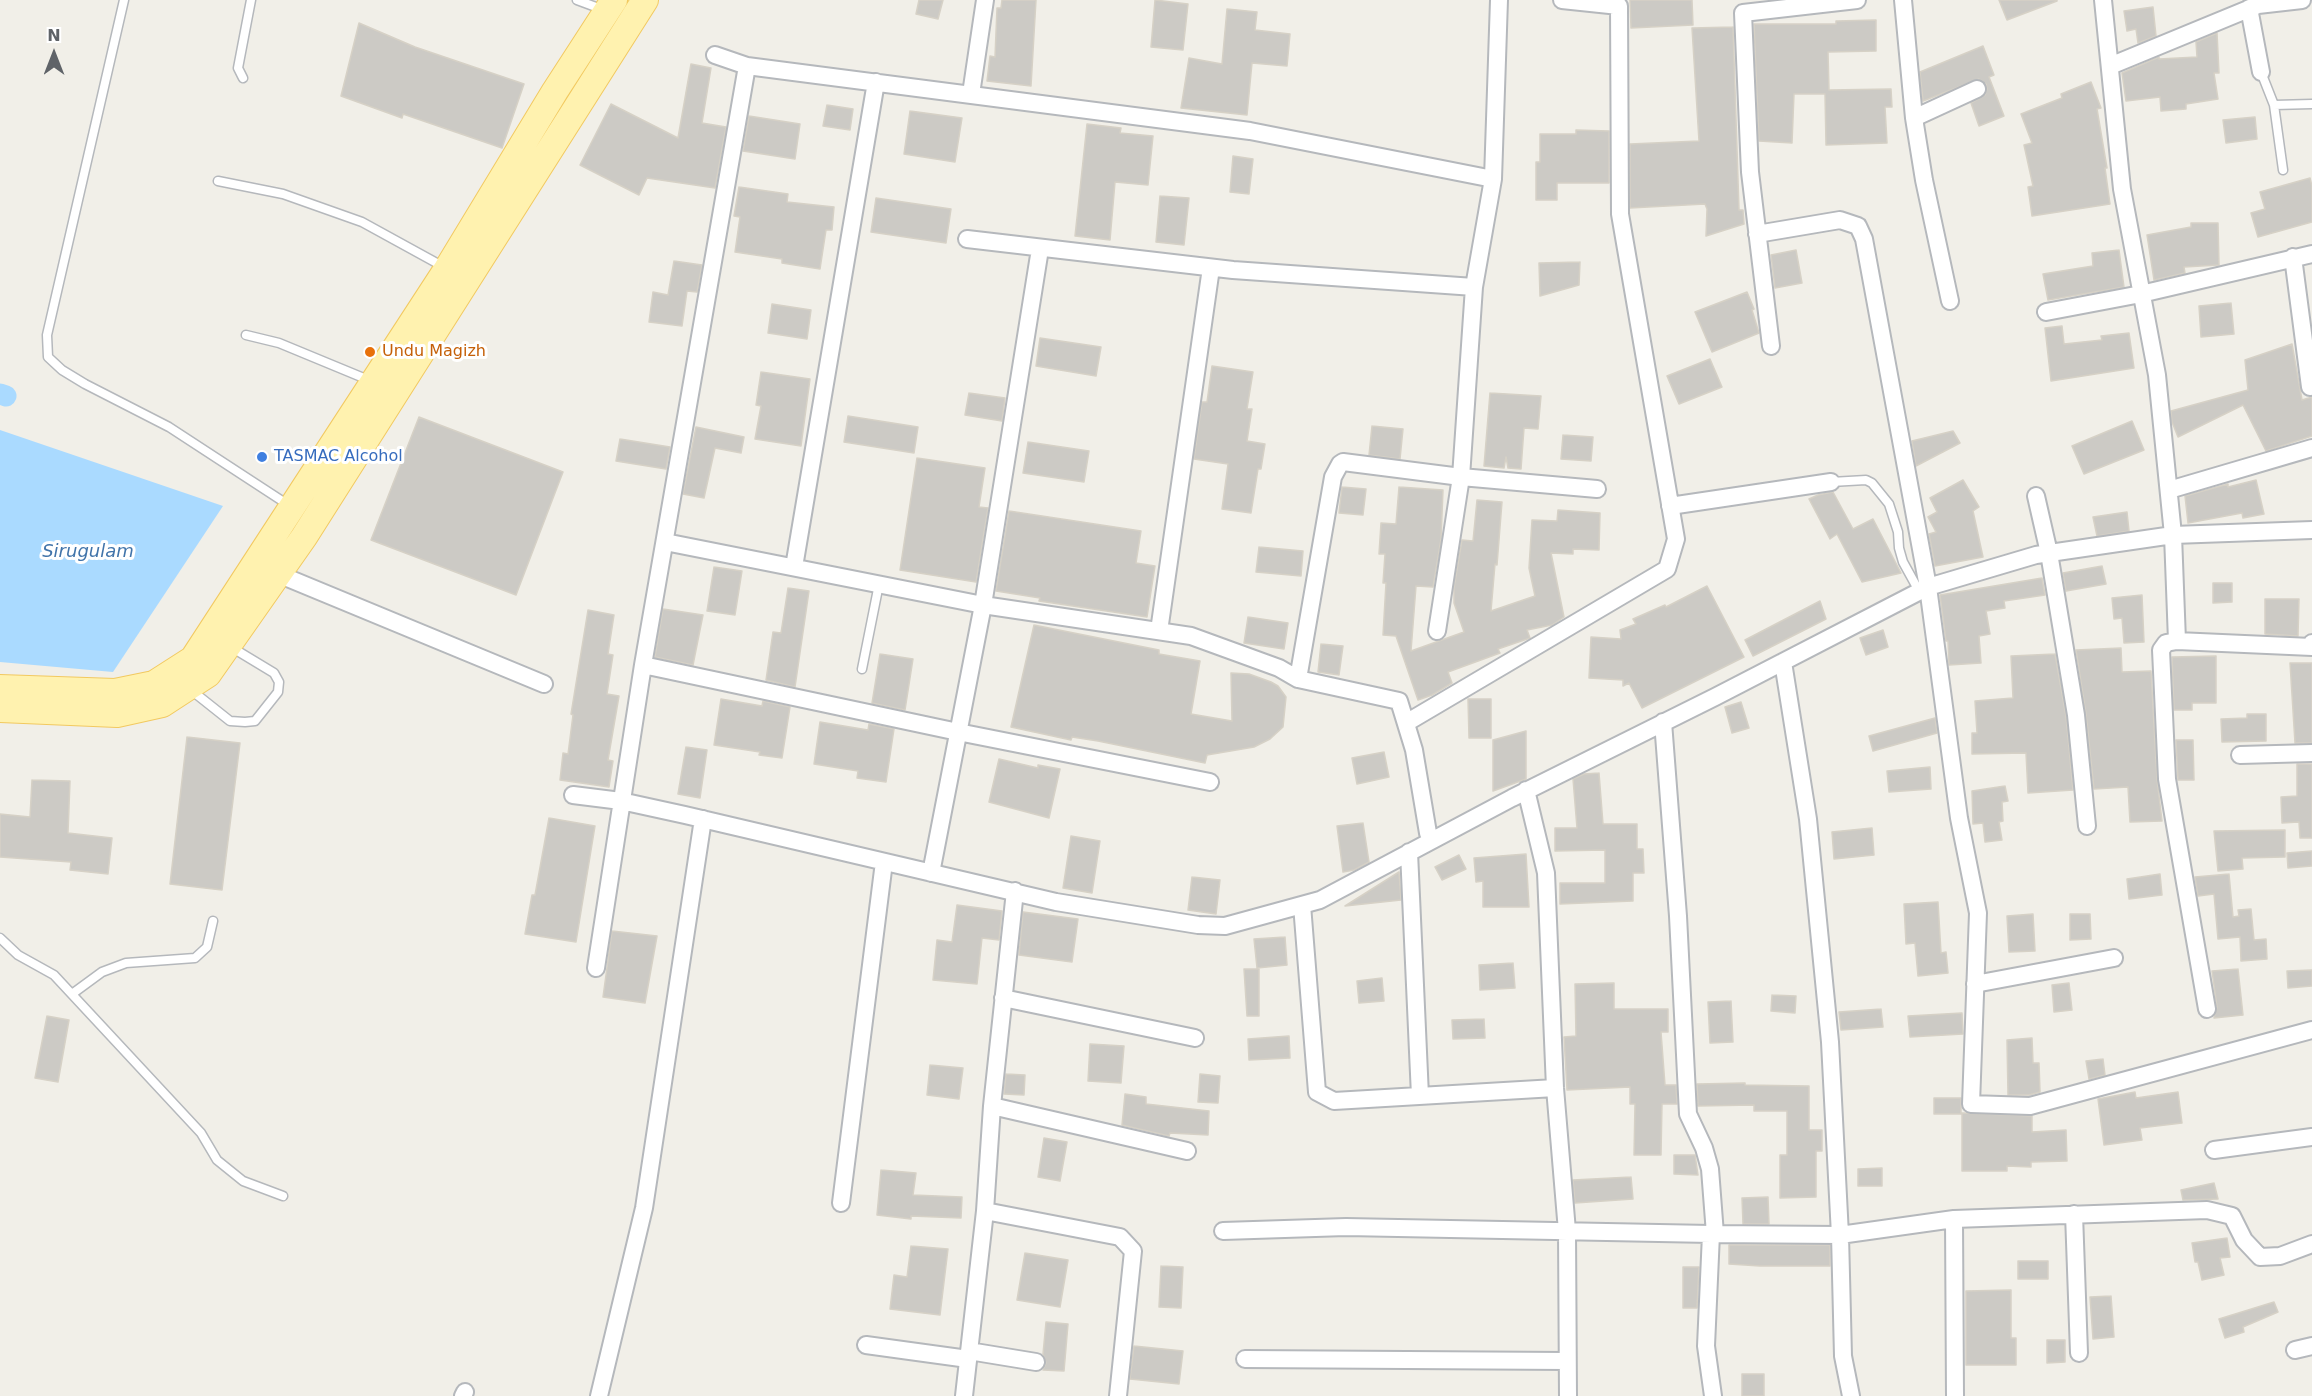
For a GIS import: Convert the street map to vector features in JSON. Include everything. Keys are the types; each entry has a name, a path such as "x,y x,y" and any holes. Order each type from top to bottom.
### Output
{"main road":[{"path":"0,709 117,714 162,704 208,674 304,537 645,0"},
{"path":"0,688 115,692 154,684 193,659 447,269 610,5"}],"street":[{"path":"971,94 985,0"},
{"path":"1437,631 1461,477 1474,287 1493,179 1499,0"},
{"path":"1406,723 1667,569 1676,539 1620,214 1619,3 1562,0"},
{"path":"1771,346 1750,172 1743,6 1857,0"},
{"path":"1903,0 1914,117 1924,180 1950,301"},
{"path":"2103,0 2122,189 2157,375 2174,535 2177,641"},
{"path":"2110,66 2255,4 2302,0"},
{"path":"2255,4 2261,72"},
{"path":"715,55 747,66 1250,131 1493,179"},
{"path":"596,968 643,665 747,66"},
{"path":"794,567 876,82"},
{"path":"1914,117 1977,89"},
{"path":"1757,234 1840,220 1858,226 1864,239 1959,818 1978,913 1971,1104 2031,1106 2312,1029"},
{"path":"967,239 1211,268 1474,287"},
{"path":"931,873 983,605 1040,249"},
{"path":"2046,312 2141,294 2312,254"},
{"path":"2293,257 2310,387"},
{"path":"1159,631 1211,268"},
{"path":"2169,490 2312,448"},
{"path":"1298,680 1334,477 1343,462 1461,477 1597,489"},
{"path":"1670,506 1831,482"},
{"path":"2036,496 2049,553 2076,715 2087,825"},
{"path":"573,795 621,801 703,819 1056,902 1198,925 1225,926 1320,900 1526,790 1783,662 1923,589 2049,553 2174,535 2312,530"},
{"path":"665,542 983,605 1191,636 1279,668 1298,680 1399,701 1414,750 1431,841"},
{"path":"278,574 544,684"},
{"path":"2207,1009 2167,779 2160,650 2166,643 2177,641 2312,647 2312,643"},
{"path":"1783,662 1808,819 1830,1042 1840,1235 1843,1356 1851,1396"},
{"path":"643,665 958,732 1210,782"},
{"path":"1663,722 1678,916 1688,1114 1704,1148 1710,1169 1713,1234 1706,1346 1713,1396"},
{"path":"2240,755 2312,753"},
{"path":"1526,790 1546,873 1555,1088 1567,1231 1568,1396"},
{"path":"599,1396 644,1208 703,819"},
{"path":"1409,852 1420,1096"},
{"path":"841,1203 884,862"},
{"path":"964,1396 985,1211 992,1106 1015,891"},
{"path":"1302,905 1317,1092 1334,1101 1555,1088"},
{"path":"1975,984 2114,958"},
{"path":"1003,999 1195,1038"},
{"path":"992,1106 1187,1151"},
{"path":"2214,1150 2312,1137"},
{"path":"1223,1231 1346,1227 1840,1235 1954,1219 2207,1210 2232,1216 2244,1239 2260,1257 2280,1256 2312,1244"},
{"path":"985,1211 1120,1237 1133,1251 1118,1396"},
{"path":"2074,1214 2079,1353"},
{"path":"1954,1219 1955,1396"},
{"path":"866,1345 1036,1362"},
{"path":"2295,1350 2312,1346"},
{"path":"1245,1359 1567,1360"}],"lane":[{"path":"124,0 47,335 48,357 62,370 169,427 293,508"},
{"path":"243,78 238,68 251,0"},
{"path":"577,0 610,5"},
{"path":"2261,72 2274,105 2283,170"},
{"path":"2274,105 2312,104"},
{"path":"218,181 284,194 362,222 447,269"},
{"path":"246,335 279,344 374,382"},
{"path":"1831,482 1866,480 1872,483 1889,504 1898,532 1903,562 1923,589"},
{"path":"861,669 879,585"},
{"path":"188,687 230,721 245,723 255,721 278,692 279,682 274,673 228,645"},
{"path":"72,994 102,972 126,963 195,958 207,947 213,921"},
{"path":"0,938 18,955 54,975 201,1133 217,1160 243,1181 282,1196"}],"water":[{"name":"Sirugulam","path":"0,430 223,506 113,672 0,662"}],"building":[{"path":"919,0 943,0 938,19 916,14"},
{"path":"1002,0 1036,0 1031,86 987,81 990,56 995,57 997,8 1001,8"},
{"path":"1155,0 1188,4 1183,50 1151,47"},
{"path":"1630,0 1692,0 1693,25 1631,28"},
{"path":"1999,0 2057,0 2057,1 2007,20"},
{"path":"2153,7 2156,36 2138,43 2136,29 2127,31 2124,11"},
{"path":"1227,9 1257,12 1255,30 1290,34 1287,66 1252,63 1247,115 1181,108 1189,58 1222,64"},
{"path":"1876,20 1876,51 1828,52 1829,90 1891,89 1892,107 1885,107 1887,143 1826,145 1825,94 1794,94 1792,143 1759,141 1754,24 1836,24 1836,21"},
{"path":"359,23 415,47 524,84 502,148 403,114 402,118 341,96"},
{"path":"1733,27 1739,210 1743,210 1744,224 1706,236 1707,209 1705,204 1630,208 1630,144 1699,141 1692,28"},
{"path":"2217,33 2219,73 2214,73 2218,99 2186,104 2186,109 2161,111 2160,97 2126,101 2122,73 2159,57 2159,59 2197,57 2196,42"},
{"path":"1983,46 1994,75 1989,77 2004,116 1979,126 1971,103 1985,95 1987,89 1986,84 1979,79 1923,101 1920,72"},
{"path":"691,64 711,68 702,123 726,127 715,188 647,178 639,195 580,165 611,104 678,138"},
{"path":"2091,82 2101,108 2097,109 2107,168 2105,168 2110,204 2032,216 2028,187 2033,186 2024,145 2032,143 2021,114 2062,98 2061,94"},
{"path":"827,105 853,109 850,130 823,126"},
{"path":"910,111 962,118 955,162 904,154"},
{"path":"749,116 800,124 795,159 743,151"},
{"path":"2255,117 2257,139 2226,143 2223,120"},
{"path":"1087,124 1121,128 1120,133 1153,136 1148,185 1115,182 1110,240 1075,236"},
{"path":"1576,130 1609,131 1609,183 1557,183 1557,200 1536,200 1536,162 1540,162 1540,134 1576,134"},
{"path":"1233,156 1253,159 1249,194 1230,192"},
{"path":"2310,178 2312,222 2258,237 2251,213 2265,209 2260,192"},
{"path":"739,187 788,194 787,202 834,207 832,230 826,230 820,269 782,263 782,259 735,252 740,217 734,216"},
{"path":"1160,196 1189,198 1184,245 1156,242"},
{"path":"876,198 951,209 946,243 871,232"},
{"path":"2191,223 2218,223 2219,265 2184,267 2185,273 2154,280 2147,235 2191,227"},
{"path":"1796,250 1802,283 1775,288 1771,255"},
{"path":"2119,250 2124,287 2048,300 2043,274 2093,266 2092,253"},
{"path":"674,261 702,265 697,292 687,291 682,326 649,322 653,292 668,295"},
{"path":"1580,262 1579,285 1540,296 1539,263"},
{"path":"1747,292 1754,309 1752,310 1759,333 1712,352 1695,312"},
{"path":"2231,303 2234,334 2201,337 2199,306"},
{"path":"772,304 811,310 807,339 768,333"},
{"path":"2062,326 2064,344 2102,340 2101,336 2129,333 2134,368 2051,381 2045,328"},
{"path":"1040,338 1101,347 1096,376 1036,366"},
{"path":"2292,344 2302,400 2312,397 2312,436 2266,451 2243,405 2178,437 2172,422 2171,411 2248,390 2245,360"},
{"path":"1710,359 1722,387 1679,404 1667,376"},
{"path":"1212,366 1253,372 1247,409 1252,409 1247,441 1265,444 1261,469 1258,469 1251,513 1222,509 1228,464 1194,459 1202,402 1207,402"},
{"path":"761,372 810,379 801,446 755,439 761,406 756,405"},
{"path":"969,393 1005,398 1002,421 965,415"},
{"path":"1490,393 1541,396 1538,429 1524,428 1521,469 1508,468 1506,457 1504,468 1484,466"},
{"path":"848,416 918,427 914,453 844,442"},
{"path":"419,417 563,472 516,595 371,540"},
{"path":"2132,421 2144,450 2084,474 2072,446"},
{"path":"1372,426 1403,429 1400,459 1369,455"},
{"path":"696,427 744,437 741,453 715,448 704,498 683,494"},
{"path":"1953,431 1960,443 1916,466 1912,441"},
{"path":"1563,435 1593,437 1591,461 1561,459"},
{"path":"620,439 670,447 666,469 616,461"},
{"path":"1028,442 1089,451 1084,482 1023,473"},
{"path":"917,458 985,468 979,507 988,508 976,582 900,570"},
{"path":"1963,480 1979,507 1973,511 1983,557 1935,566 1929,534 1936,532 1928,517 1937,512 1930,498"},
{"path":"2256,480 2264,514 2243,518 2242,513 2188,523 2185,496 2228,484 2228,487"},
{"path":"1342,487 1366,489 1363,515 1339,513"},
{"path":"1399,487 1443,490 1441,539 1433,587 1416,586 1411,651 1464,632 1454,603 1454,588 1462,540 1473,541 1477,500 1502,502 1491,611 1535,596 1529,568 1532,520 1557,521 1558,510 1600,513 1599,550 1573,549 1573,554 1551,553 1564,617 1552,625 1527,630 1530,638 1498,649 1500,653 1448,672 1452,683 1418,700 1396,636 1383,635 1386,583 1383,583 1385,554 1379,554 1381,523 1396,524"},
{"path":"1833,492 1853,529 1873,519 1901,573 1862,582 1837,534 1830,539 1809,499"},
{"path":"1009,511 1141,531 1136,563 1155,566 1147,617 1039,601 1040,598 996,591"},
{"path":"2127,512 2129,531 2097,536 2093,517"},
{"path":"1259,547 1303,551 1301,576 1256,572"},
{"path":"2102,566 2106,584 2066,591 2063,573"},
{"path":"714,567 742,571 735,615 707,611"},
{"path":"2042,578 2045,595 2004,601 2005,608 1986,611 1990,634 1979,636 1981,663 1949,665 1948,641 1946,641 1940,595"},
{"path":"2213,583 2232,583 2232,602 2213,603"},
{"path":"1707,586 1744,657 1642,708 1629,683 1623,686 1623,680 1589,678 1591,637 1621,639 1620,630 1636,624 1633,619 1665,605 1666,607"},
{"path":"788,588 809,591 795,687 766,680 773,632 781,633"},
{"path":"2142,595 2144,642 2124,643 2122,618 2114,619 2112,598"},
{"path":"2265,599 2299,599 2298,636 2265,634"},
{"path":"1820,601 1826,619 1753,656 1745,640"},
{"path":"663,609 703,615 693,665 655,657"},
{"path":"588,610 614,615 608,654 613,655 607,694 619,696 608,760 613,761 609,787 560,780 563,753 568,754 573,715 571,714"},
{"path":"1248,617 1288,623 1284,649 1244,643"},
{"path":"1034,625 1159,650 1159,654 1200,661 1191,714 1232,721 1231,673 1249,674 1271,682 1278,686 1286,697 1283,727 1270,739 1254,747 1207,755 1205,763 1098,741 1072,737 1071,740 1011,727"},
{"path":"1883,630 1888,647 1866,655 1860,638"},
{"path":"1321,644 1343,646 1339,675 1318,672"},
{"path":"2121,648 2122,672 2151,671 2157,779 2162,821 2130,822 2128,787 2094,789 2076,650"},
{"path":"880,654 913,659 905,710 872,703"},
{"path":"2055,654 2066,716 2073,790 2028,793 2026,753 1972,754 1972,733 1977,733 1975,701 2013,698 2011,656"},
{"path":"2216,656 2216,703 2192,703 2192,710 2174,710 2172,657"},
{"path":"2290,663 2312,663 2312,743 2295,743"},
{"path":"721,699 762,706 763,701 790,707 782,758 714,745"},
{"path":"1468,699 1491,699 1491,738 1469,738"},
{"path":"1741,702 1749,728 1732,733 1725,707"},
{"path":"2247,714 2266,714 2266,741 2222,742 2221,719 2247,718"},
{"path":"1935,718 1937,733 1873,751 1869,736"},
{"path":"820,722 868,730 869,724 894,729 886,782 857,778 858,771 814,764"},
{"path":"1526,731 1526,779 1493,791 1493,740"},
{"path":"187,737 240,743 222,890 170,884"},
{"path":"2176,740 2193,740 2194,780 2178,780"},
{"path":"686,747 707,750 700,798 678,794"},
{"path":"1384,752 1389,777 1357,784 1352,758"},
{"path":"999,759 1038,768 1038,765 1060,769 1049,818 989,802"},
{"path":"2297,764 2312,764 2312,838 2300,838 2299,822 2282,823 2281,797 2297,796"},
{"path":"1930,767 1931,789 1889,792 1887,771"},
{"path":"1599,773 1603,824 1637,824 1637,849 1643,849 1644,873 1633,873 1633,901 1560,904 1560,883 1605,883 1605,850 1555,851 1555,828 1577,828 1573,779 1584,774"},
{"path":"32,780 70,781 68,833 112,838 108,874 70,870 71,862 0,857 0,814 30,817"},
{"path":"2005,786 2008,801 2002,802 2003,821 1999,822 2002,840 1985,842 1983,823 1973,824 1972,791"},
{"path":"549,818 595,826 576,942 525,934 532,895 535,895"},
{"path":"1363,823 1369,862 1354,870 1343,872 1337,826"},
{"path":"1872,828 1874,855 1834,859 1832,832"},
{"path":"2285,830 2285,857 2242,858 2243,869 2218,871 2214,831"},
{"path":"1071,836 1100,841 1092,893 1063,888"},
{"path":"2312,851 2312,866 2288,868 2287,853"},
{"path":"1526,854 1529,907 1483,907 1483,881 1476,882 1474,858"},
{"path":"1459,855 1466,869 1442,880 1435,867"},
{"path":"1399,872 1401,900 1345,906"},
{"path":"2160,874 2162,895 2129,899 2127,879"},
{"path":"2229,874 2233,917 2239,916 2238,910 2251,909 2254,940 2266,939 2267,959 2241,961 2240,937 2218,939 2214,894 2198,896 2195,877"},
{"path":"1192,877 1220,880 1216,914 1188,910"},
{"path":"1938,902 1941,953 1946,952 1948,973 1918,976 1915,943 1906,944 1904,904"},
{"path":"957,905 1002,911 999,940 982,938 977,984 933,980 937,940 952,942"},
{"path":"1023,912 1078,919 1072,962 1019,955"},
{"path":"2033,914 2035,951 2009,952 2007,916"},
{"path":"2070,914 2090,914 2091,939 2070,940"},
{"path":"612,931 657,936 645,1003 603,997"},
{"path":"1285,937 1287,965 1257,968 1254,939"},
{"path":"1513,963 1515,988 1480,990 1479,965"},
{"path":"1244,969 1259,969 1259,1016 1247,1016"},
{"path":"2238,969 2243,1015 2214,1018 2217,1007 2212,971"},
{"path":"2312,970 2312,986 2288,988 2287,971"},
{"path":"1382,978 1384,1001 1359,1003 1357,981"},
{"path":"1614,983 1614,1009 1668,1009 1668,1032 1661,1032 1665,1085 1676,1085 1677,1104 1662,1104 1661,1155 1634,1155 1635,1104 1630,1104 1630,1087 1567,1090 1564,1037 1576,1036 1575,984"},
{"path":"2069,983 2072,1010 2054,1012 2052,985"},
{"path":"1772,995 1796,996 1795,1013 1771,1011"},
{"path":"1731,1001 1733,1042 1710,1043 1708,1002"},
{"path":"1881,1009 1883,1027 1841,1030 1839,1012"},
{"path":"1962,1013 1963,1034 1910,1037 1908,1016"},
{"path":"47,1016 69,1020 58,1082 35,1078"},
{"path":"1484,1019 1485,1038 1453,1039 1452,1020"},
{"path":"1289,1036 1290,1058 1249,1060 1248,1039"},
{"path":"2032,1038 2033,1063 2039,1063 2040,1092 2029,1095 2008,1095 2007,1040"},
{"path":"1090,1044 1124,1046 1121,1083 1088,1081"},
{"path":"2103,1059 2105,1075 2089,1079 2086,1061"},
{"path":"930,1065 963,1068 959,1099 927,1095"},
{"path":"1006,1074 1025,1075 1024,1095 1004,1094"},
{"path":"1200,1074 1220,1076 1218,1103 1198,1102"},
{"path":"1745,1083 1745,1085 1809,1086 1809,1130 1822,1130 1822,1151 1816,1151 1816,1197 1780,1198 1780,1155 1787,1155 1787,1111 1754,1111 1754,1105 1698,1106 1697,1084"},
{"path":"2135,1092 2136,1098 2178,1092 2182,1123 2140,1128 2142,1140 2104,1145 2098,1099"},
{"path":"1125,1094 1146,1097 1146,1104 1209,1111 1208,1135 1170,1133 1169,1136 1122,1125"},
{"path":"1934,1098 1961,1098 1961,1114 1934,1114"},
{"path":"1962,1113 2032,1116 2032,1132 2066,1130 2067,1161 2031,1162 2031,1167 2007,1166 2007,1171 1962,1171"},
{"path":"1044,1138 1067,1142 1060,1181 1038,1177"},
{"path":"1674,1155 1695,1155 1698,1175 1674,1174"},
{"path":"1882,1168 1882,1186 1858,1186 1858,1169"},
{"path":"881,1170 916,1173 913,1195 962,1197 961,1218 911,1216 911,1219 877,1215"},
{"path":"1631,1177 1633,1199 1575,1203 1573,1180"},
{"path":"2214,1183 2218,1199 2183,1200 2181,1190"},
{"path":"1768,1197 1769,1224 1743,1224 1742,1198"},
{"path":"2227,1238 2230,1257 2220,1258 2224,1275 2202,1280 2198,1262 2195,1262 2192,1243"},
{"path":"1729,1245 1830,1245 1830,1266 1729,1264"},
{"path":"911,1246 948,1249 940,1315 890,1309 894,1275 907,1277"},
{"path":"1025,1253 1068,1260 1060,1307 1017,1300"},
{"path":"2018,1261 2048,1261 2048,1279 2018,1279"},
{"path":"1161,1266 1183,1267 1181,1308 1159,1307"},
{"path":"1683,1267 1699,1267 1697,1308 1683,1308"},
{"path":"2011,1290 2011,1338 2016,1338 2016,1365 1966,1365 1966,1291"},
{"path":"2111,1296 2114,1337 2093,1339 2090,1297"},
{"path":"2274,1302 2278,1312 2243,1327 2244,1332 2225,1338 2219,1319"},
{"path":"1046,1322 1068,1324 1064,1371 1043,1370 1046,1363 1043,1354"},
{"path":"2047,1340 2065,1340 2065,1362 2047,1363"},
{"path":"1134,1346 1183,1351 1179,1384 1130,1379"},
{"path":"1742,1374 1764,1374 1764,1396 1742,1396"}],"waterway":[{"path":"0,394 6,396"}],"place":[{"name":"Undu Magizh","path":"370,352"},
{"name":"TASMAC Alcohol","path":"262,457"}]}
